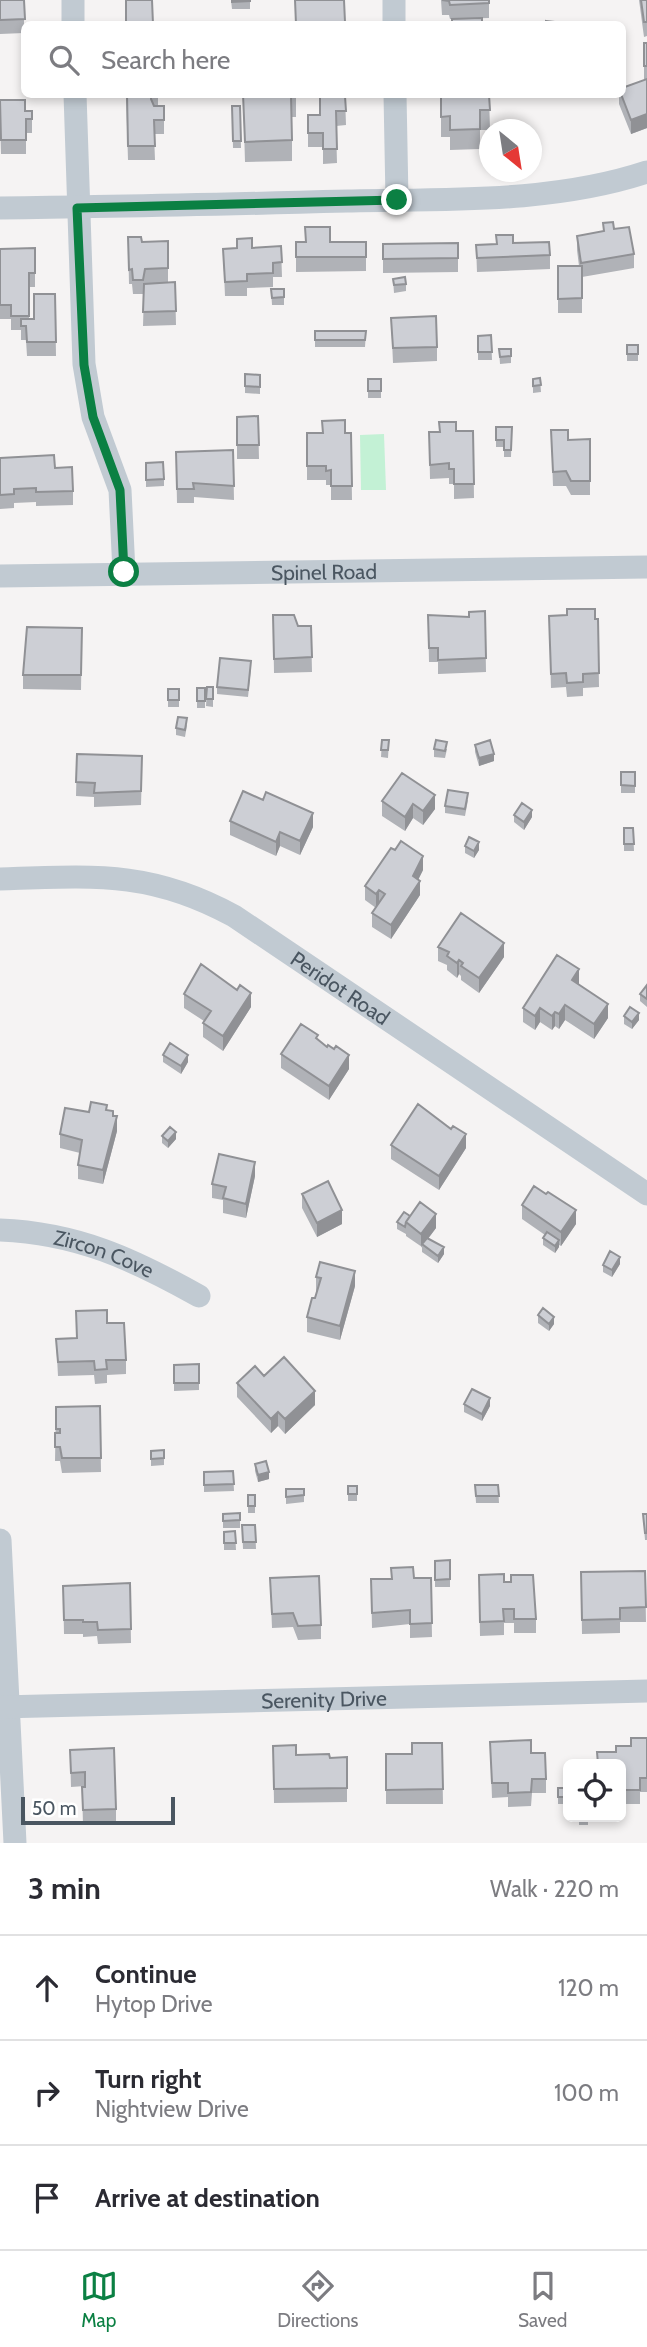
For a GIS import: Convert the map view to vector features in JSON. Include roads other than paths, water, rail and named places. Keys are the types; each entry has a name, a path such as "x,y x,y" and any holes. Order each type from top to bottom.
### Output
{"street":[{"path":"73,0 74,21"},
{"path":"394,0 394,21"},
{"path":"75,98 84,365 96,428 120,490 124,572"},
{"path":"395,98 397,200"},
{"path":"0,208 397,200 559,193 608,185 647,172"},
{"name":"Spinel Road","path":"0,576 124,572 647,567"},
{"name":"Peridot Road","path":"0,879 117,877 160,884 197,895 234,916 647,1194"},
{"name":"Zircon Cove","path":"0,1230 36,1232 67,1239 139,1262 199,1296"},
{"path":"0,1540 4,1707 15,1843"},
{"name":"Serenity Drive","path":"4,1707 647,1691"}]}
